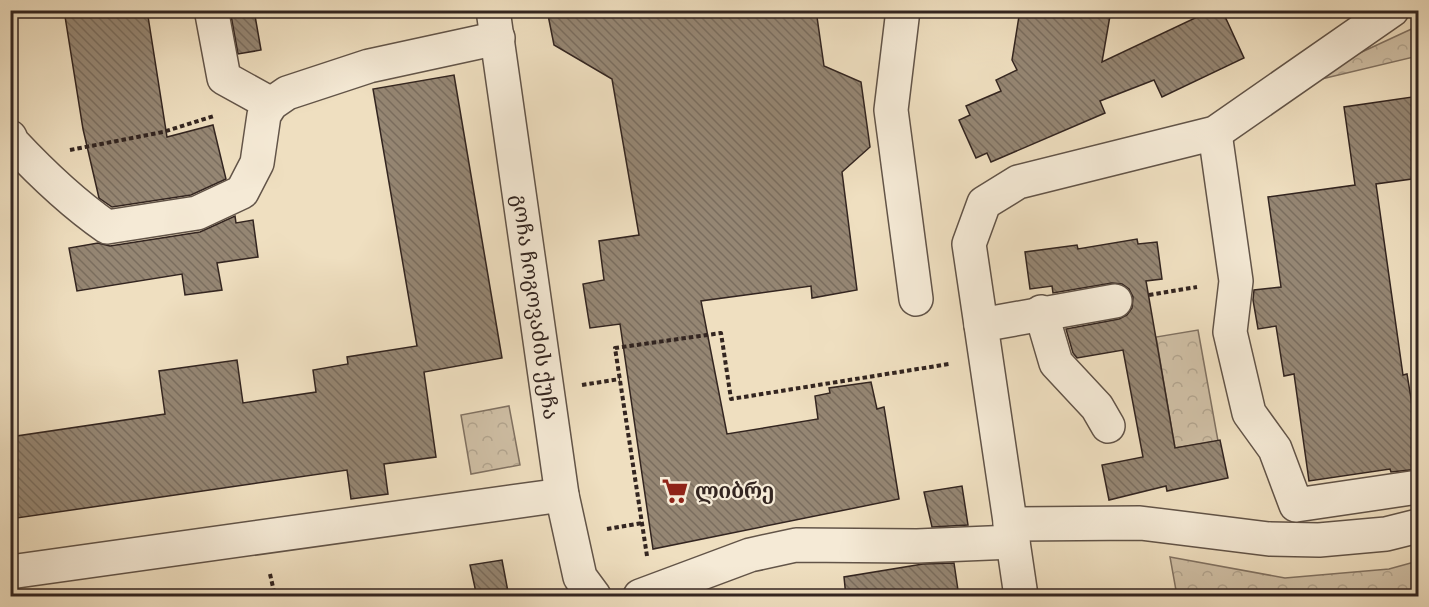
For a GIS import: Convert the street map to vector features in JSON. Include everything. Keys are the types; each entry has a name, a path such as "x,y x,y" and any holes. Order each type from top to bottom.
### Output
{"street":[{"path":"903,10 891,110 916,299"},
{"path":"1021,597 969,244 984,203 1018,182 1215,133 1392,10"},
{"path":"212,14 225,78 271,104"},
{"path":"19,148 78,207 107,227 197,213 242,192 257,163 264,115 271,104 287,93 496,24"},
{"name":"გოჩა ჩოგოვაძის ქუჩა","path":"496,24 562,495 587,587"},
{"path":"1215,133 1236,281 1230,332 1249,413 1275,449 1296,506 1419,487"},
{"path":"981,325 1041,312 1115,301"},
{"path":"1041,312 1056,363 1097,407 1108,426"},
{"path":"10,572 562,495"},
{"path":"640,597 750,555 795,545 917,546 1011,533 1140,523 1269,539 1318,540 1386,534 1419,526"},
{"path":"587,587 624,597"}],"path":[{"path":"19,148 164,132 216,116"},
{"path":"1115,301 1236,281"},
{"path":"647,557 615,348 720,333 731,399 986,358"}],"green space":[{"path":"1418,26 1418,56 1284,88"},
{"path":"1198,330 1218,441 1175,448 1156,337"},
{"path":"509,406 520,465 471,474 461,415"},
{"path":"1170,557 1285,578 1389,569 1418,561 1418,596 1177,596"}],"building":[{"path":"64,10 147,10 167,137 213,125 226,179 191,195 112,207 99,198 83,129"},
{"path":"230,10 254,10 261,50 238,54"},
{"path":"547,10 816,10 824,66 861,82 870,147 842,172 857,290 812,298 811,286 701,301 727,434 818,419 815,396 830,393 829,388 871,382 877,409 884,407 899,499 653,549 620,324 590,328 583,284 604,280 599,241 639,235 612,79 554,45"},
{"path":"1020,10 1111,10 1102,62 1212,10 1222,10 1244,58 1162,97 1154,80 1100,101 1105,113 991,162 987,153 976,158 959,120 970,115 966,106 1001,91 996,80 1017,70 1012,60"},
{"path":"454,75 502,358 424,372 436,457 384,464 388,494 351,499 347,470 10,519 10,437 165,414 159,371 237,360 243,403 316,392 313,370 348,364 347,357 417,346 373,89"},
{"path":"1419,96 1419,178 1376,184 1403,375 1407,374 1419,447 1419,469 1391,472 1390,469 1309,481 1294,374 1284,376 1276,326 1258,329 1253,300 1254,290 1281,287 1268,197 1355,185 1344,107"},
{"path":"235,216 236,223 253,220 258,257 217,263 222,290 185,295 182,274 77,291 69,248 98,243 110,246 200,232"},
{"path":"1137,239 1138,244 1157,242 1162,279 1146,281 1175,448 1220,440 1228,478 1167,491 1166,486 1109,500 1102,465 1143,457 1123,350 1077,358 1073,353 1066,329 1119,319 1127,315 1132,308 1133,297 1129,289 1122,284 1112,283 1053,293 1052,286 1030,289 1025,252 1077,245 1078,249"},
{"path":"962,486 968,525 932,527 924,492"},
{"path":"502,560 509,597 477,597 470,565"},
{"path":"954,563 959,597 846,597 844,577 923,564"}],"place":[{"name":"ლიბრე","path":"675,491"}]}
